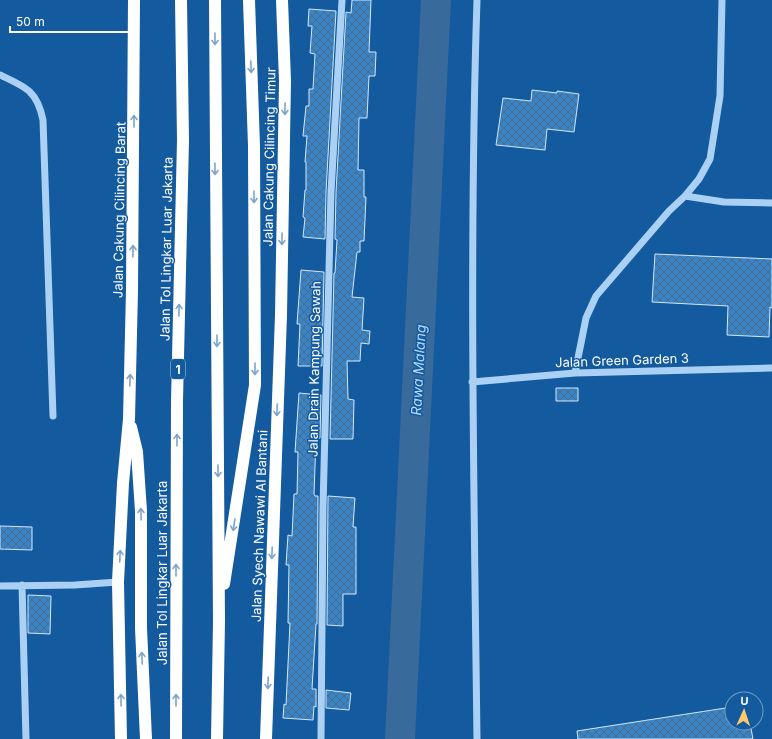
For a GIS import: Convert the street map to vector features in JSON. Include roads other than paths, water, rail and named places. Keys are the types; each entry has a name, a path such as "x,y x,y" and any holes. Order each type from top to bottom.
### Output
{"highway":[{"name":"Jalan Cakung Cilincing Barat","path":"129,420 133,248 134,0"},
{"name":"Jalan Tol Lingkar Luar Jakarta","path":"176,739 177,401 183,140 181,0"},
{"path":"215,0 219,621 217,739"},
{"path":"219,621 255,385 254,146 250,0"},
{"name":"Jalan Cakung Cilincing Timur","path":"281,315 285,81 282,0"},
{"name":"Jalan Syech Nawawi Al Bantani","path":"266,739 281,315"},
{"path":"129,420 137,452 141,511 141,628 146,739"},
{"path":"121,739 118,582 124,466 129,420"}],"street":[{"name":"Jalan Drain Kampung Sawah","path":"321,739 323,508 331,192 342,0"},
{"path":"476,739 472,382 474,111 477,0"},
{"path":"575,373 586,318 596,296 669,211 685,196 699,179 710,159 720,96 722,0"},
{"path":"0,75 32,92 40,106 43,120 53,416"},
{"path":"685,196 724,202 772,203"},
{"name":"Jalan Green Garden 3","path":"472,382 575,373 772,368"},
{"path":"0,586 75,585 118,582"},
{"path":"22,585 26,739"}],"waterway":[{"name":"Rawa Malang","path":"400,739 436,0"}]}
